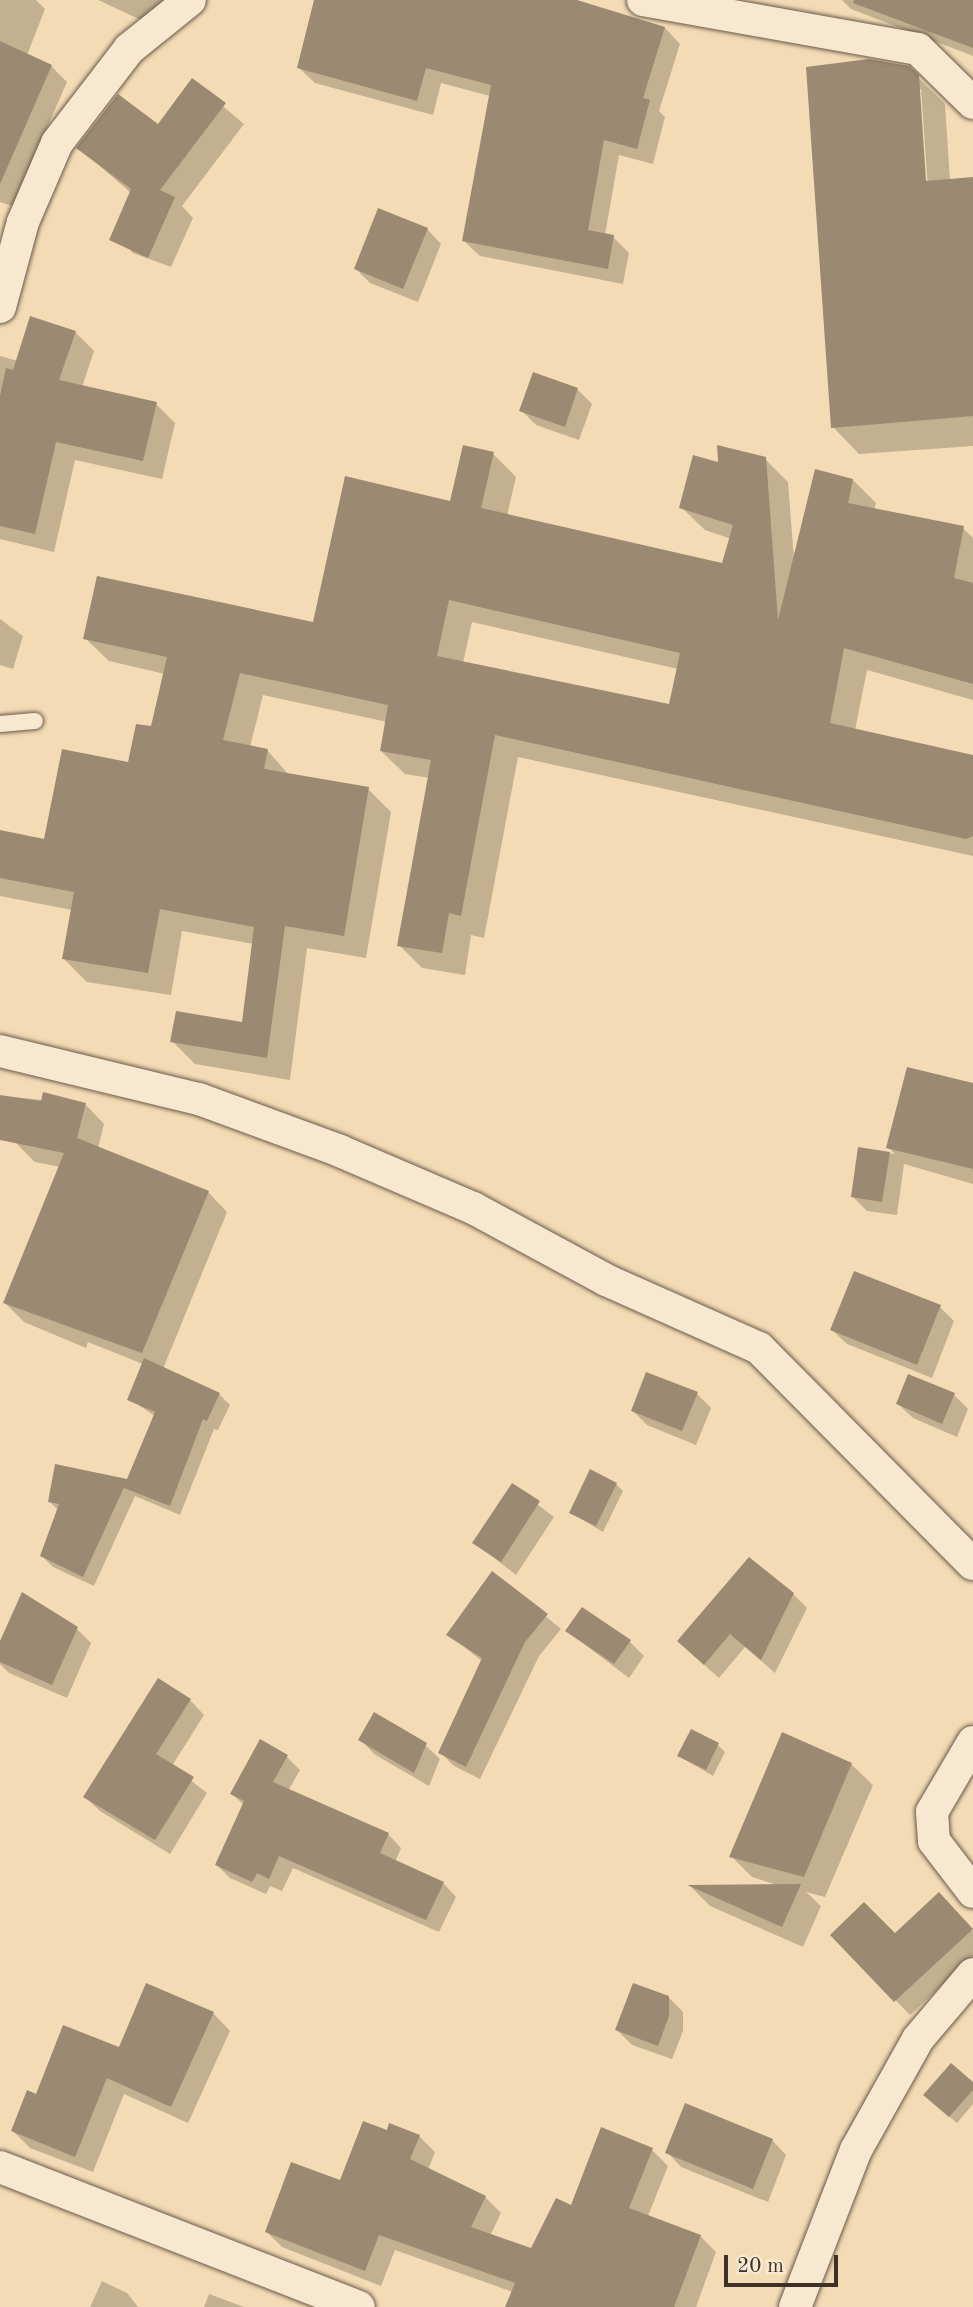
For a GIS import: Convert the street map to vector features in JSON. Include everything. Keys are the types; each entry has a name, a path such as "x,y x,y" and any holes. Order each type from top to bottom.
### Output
{"street":[{"path":"0,307 23,222 57,143 129,49 190,0"},
{"path":"643,0 918,50 973,103"},
{"path":"0,1051 200,1099 340,1151 473,1208 606,1280 759,1348 973,1564"},
{"path":"973,1742 932,1812 934,1841 973,1892"},
{"path":"795,2307 856,2150 918,2039 973,1974"},
{"path":"0,2167 344,2304"}],"lane":[{"path":"0,724 35,721"}],"building":[{"path":"314,0 577,0 665,27 643,98 650,100 637,149 604,140 588,230 614,235 608,269 462,241 491,85 426,68 417,101 297,68"},
{"path":"854,0 973,0 973,48 853,3"},
{"path":"0,41 52,65 0,184"},
{"path":"869,59 909,66 919,75 926,181 973,177 973,416 831,428 806,67"},
{"path":"192,78 226,103 160,190 175,197 148,258 109,240 131,189 76,148 118,94 158,124"},
{"path":"378,208 428,228 403,289 354,269"},
{"path":"30,316 76,331 59,380 157,402 143,461 56,442 35,534 0,526 0,396 6,368 13,370"},
{"path":"533,372 578,388 565,427 519,411"},
{"path":"463,445 494,452 481,508 722,563 733,525 679,508 693,455 718,462 717,445 766,457 778,620 815,469 853,479 848,503 964,526 954,578 973,583 973,684 844,648 830,723 973,755 973,836 966,839 495,735 461,916 449,913 442,953 397,946 431,760 380,751 388,705 240,673 223,740 268,749 264,769 369,787 344,936 285,926 267,1058 170,1042 176,1011 242,1022 254,927 160,909 148,973 62,959 74,892 0,878 0,830 44,839 62,749 128,762 136,724 151,726 167,657 83,639 97,576 313,622 345,476 450,501","holes":["449,600 680,653 669,704 437,656"]},
{"path":"907,1067 973,1083 973,1169 886,1148"},
{"path":"43,1092 86,1103 77,1138 209,1191 142,1353 3,1303 64,1153 0,1140 0,1095 41,1101"},
{"path":"858,1147 890,1152 882,1202 851,1197"},
{"path":"854,1271 941,1305 917,1365 830,1330"},
{"path":"144,1358 220,1393 207,1421 203,1419 170,1506 124,1488 126,1483 83,1577 40,1556 59,1504 48,1502 55,1464 127,1479 155,1412 127,1400"},
{"path":"646,1372 698,1392 682,1431 631,1411"},
{"path":"908,1374 955,1393 942,1424 896,1404"},
{"path":"590,1469 617,1483 596,1526 569,1513"},
{"path":"512,1483 540,1501 501,1562 472,1543"},
{"path":"749,1557 794,1593 761,1660 730,1634 704,1665 677,1641"},
{"path":"492,1571 548,1614 525,1642 466,1767 438,1753 482,1658 446,1635"},
{"path":"22,1592 78,1627 52,1685 0,1662 0,1641"},
{"path":"582,1607 631,1640 614,1664 565,1631"},
{"path":"158,1678 191,1699 156,1754 194,1777 155,1840 83,1797"},
{"path":"374,1712 427,1743 414,1773 358,1740"},
{"path":"691,1729 719,1743 706,1770 677,1756"},
{"path":"782,1732 852,1763 804,1877 729,1857"},
{"path":"260,1739 288,1755 273,1782 389,1833 380,1853 444,1882 426,1920 279,1856 269,1879 257,1873 252,1882 215,1865 244,1801 230,1794"},
{"path":"801,1884 782,1927 687,1885"},
{"path":"939,1892 973,1929 894,2002 830,1935 864,1902 895,1933"},
{"path":"146,1983 214,2012 171,2107 107,2078 75,2157 11,2131 27,2090 36,2094 63,2025 119,2047"},
{"path":"633,1983 669,1996 669,2016 658,2046 615,2030"},
{"path":"951,2063 973,2082 973,2090 949,2117 923,2095"},
{"path":"685,2103 773,2139 753,2189 665,2153"},
{"path":"363,2121 387,2130 389,2123 420,2135 410,2159 486,2196 471,2227 531,2248 556,2198 571,2205 601,2127 653,2148 629,2208 701,2235 674,2307 505,2307 515,2283 379,2235 365,2271 265,2232 291,2162 340,2180"}]}
